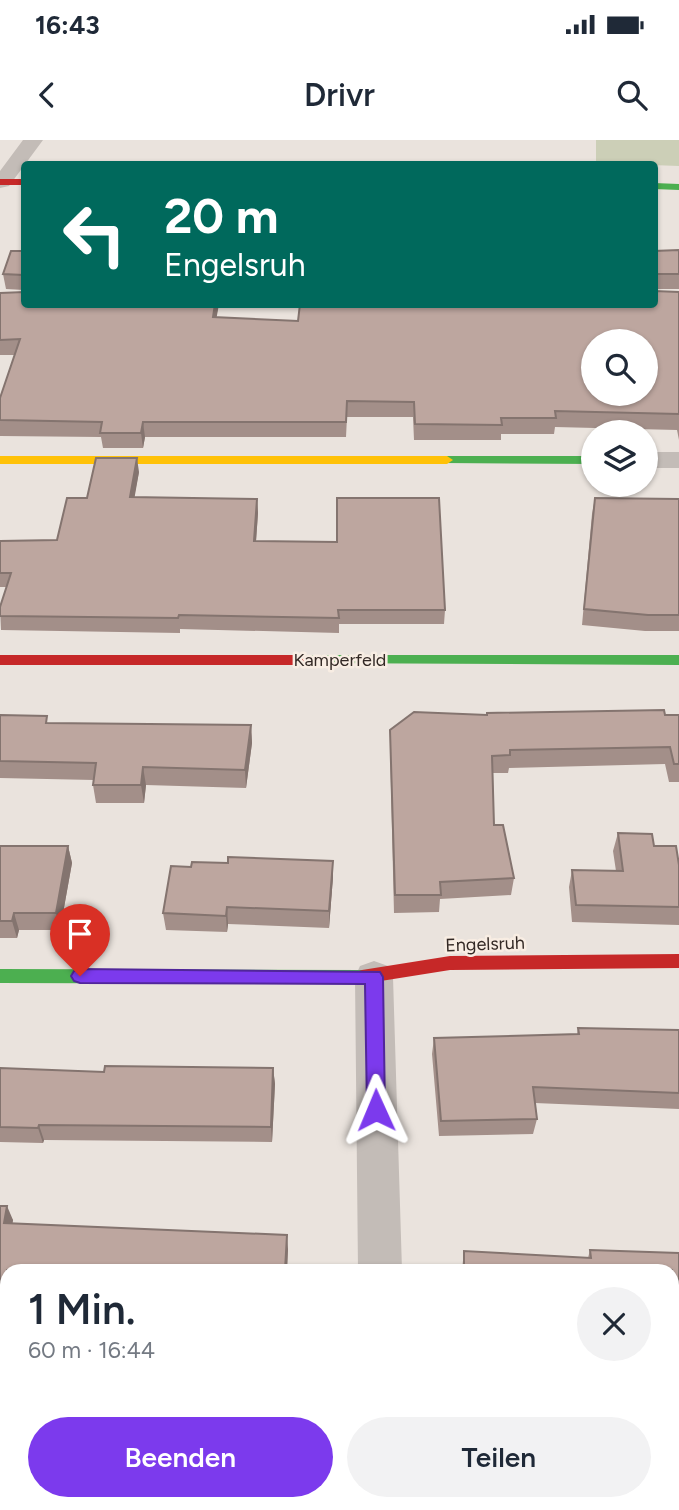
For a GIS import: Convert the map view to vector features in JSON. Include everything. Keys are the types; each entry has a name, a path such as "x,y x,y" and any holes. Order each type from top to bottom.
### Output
{"street":[{"path":"1,182 33,140"},
{"path":"1,182 21,182"},
{"path":"658,187 679,187"},
{"path":"0,460 581,460"},
{"path":"658,460 679,460"},
{"name":"Kamperfeld","path":"0,660 679,660"},
{"name":"Engelsruh","path":"0,976 374,977 450,962 679,961"},
{"path":"374,977 380,1264"}],"green space":[{"path":"596,140 679,140 679,166 658,165 658,161 596,161"}],"building":[{"path":"679,250 679,274 658,274 658,251"},
{"path":"11,251 21,251 21,275 3,274"},
{"path":"658,291 679,292 679,414 555,411 556,418 501,418 502,425 415,424 414,402 347,401 346,422 143,422 141,433 100,433 102,422 0,420 0,398 20,339 0,340 0,293 21,292 21,308 214,308 213,317 298,321 300,308 658,308"},
{"path":"96,458 137,458 130,497 257,499 254,541 337,542 337,498 439,498 445,610 338,610 339,618 0,616 0,607 11,573 0,573 0,541 57,540 67,498 87,498"},
{"path":"595,498 679,499 679,615 584,609"},
{"path":"664,710 665,715 679,715 679,764 674,764 670,747 510,750 510,755 492,756 494,825 503,825 514,878 440,882 441,895 395,895 390,730 414,712 487,715"},
{"path":"0,715 47,716 46,723 251,725 245,770 143,767 141,785 93,785 96,763 0,761"},
{"path":"618,833 652,834 654,846 676,846 679,907 576,905 572,870 623,871"},
{"path":"0,846 68,846 56,913 14,913 12,921 0,921"},
{"path":"228,857 333,861 329,911 227,907 226,916 163,913 171,866 191,867 192,862 228,863"},
{"path":"578,1028 679,1030 679,1093 533,1087 537,1119 441,1121 434,1038 579,1034"},
{"path":"105,1066 273,1068 271,1127 0,1127 0,1068 104,1072"},
{"path":"0,1206 7,1206 4,1223 287,1235 285,1264 0,1264"},
{"path":"590,1250 679,1253 679,1264 464,1264 464,1251 591,1258"}],"traffic: fast":[{"path":"658,186 679,187"},
{"path":"447,460 581,460"},
{"path":"304,660 679,660"},
{"path":"0,976 362,977"}],"traffic: slow":[{"path":"0,460 447,460"}],"traffic: jam":[{"path":"0,182 21,182"},
{"path":"0,660 304,660"},
{"path":"362,977 450,963 679,961"}],"route":[{"path":"80,976 374,977 376,1110"}]}
